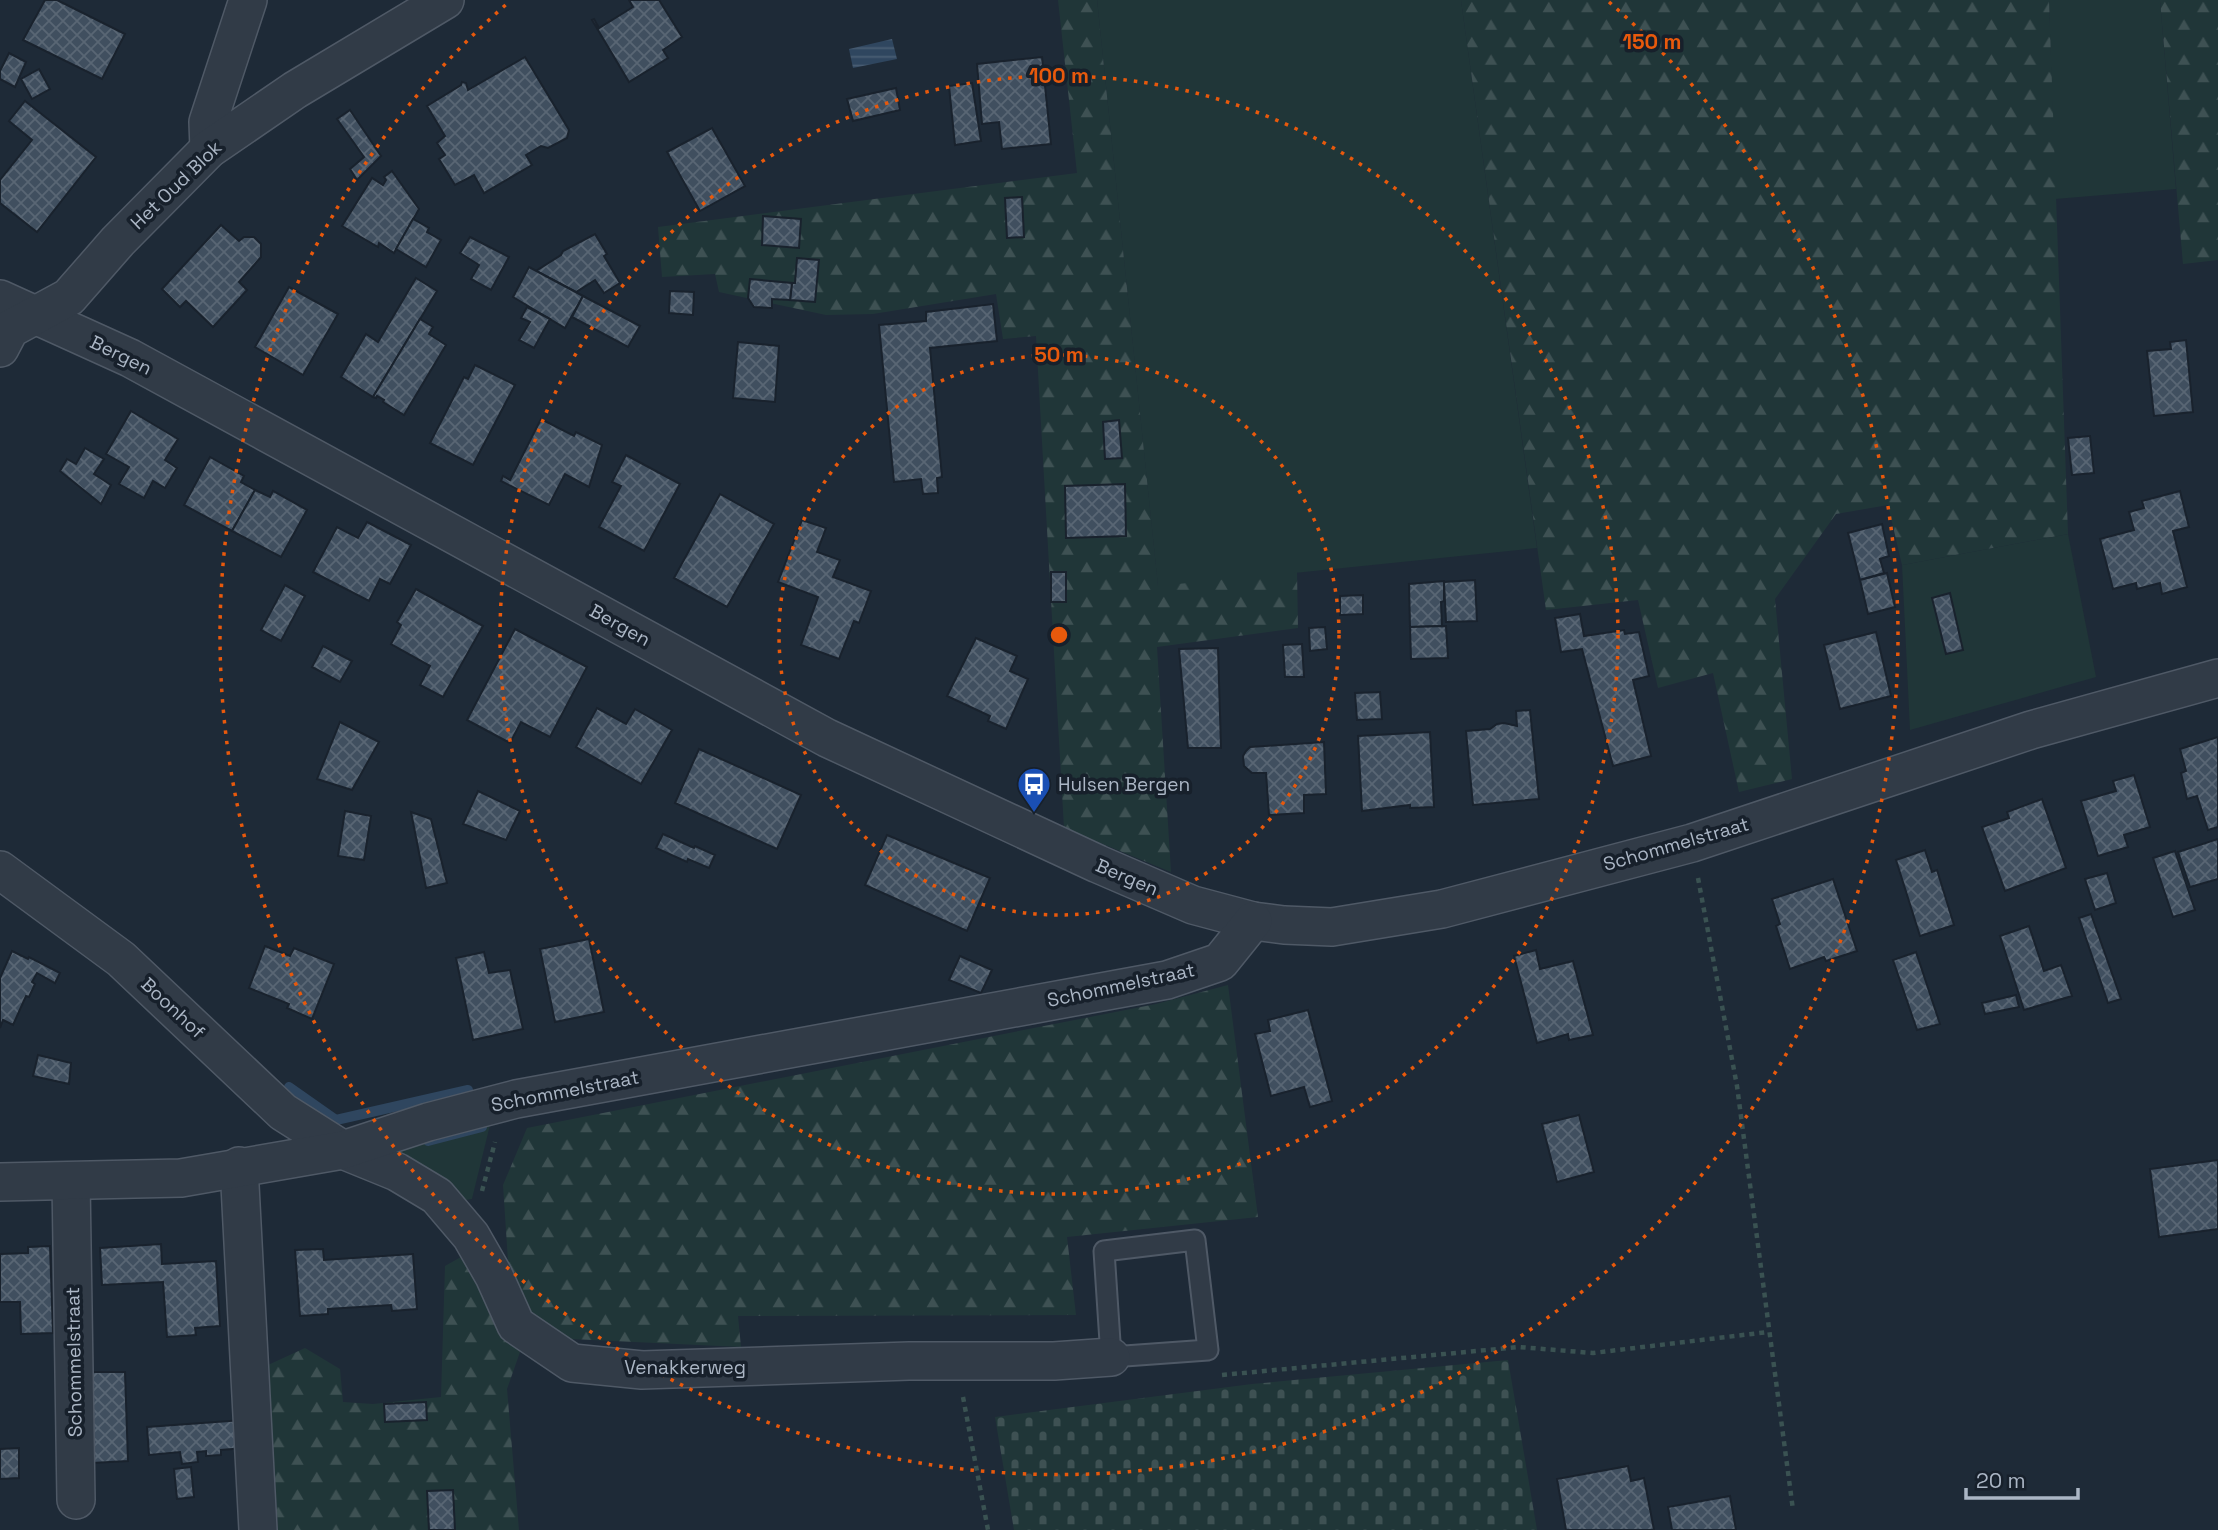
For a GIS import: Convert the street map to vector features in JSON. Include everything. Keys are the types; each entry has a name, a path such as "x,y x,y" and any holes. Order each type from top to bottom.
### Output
{"street":[{"path":"209,149 208,122 248,0"},
{"name":"Het Oud Blok","path":"0,348 10,329 69,297 118,241 209,149 295,90 445,0"},
{"name":"Bergen","path":"0,299 130,358 827,738 1098,864 1193,905 1253,921"},
{"name":"Schommelstraat","path":"0,1182 181,1178 343,1150 428,1122 516,1099 1167,980 1220,962 1253,921 1332,927 1442,909 1692,843 2031,730 2218,678"},
{"name":"Boonhof","path":"0,870 121,960 283,1112 343,1150"},
{"name":"Venakkerweg","path":"343,1150 397,1172 437,1196 471,1236 494,1276 516,1325 572,1363 642,1370 895,1362 1054,1361 1111,1357"},
{"path":"239,1166 258,1530"},
{"name":"Schommelstraat","path":"71,1181 76,1500"}],"lane":[{"path":"1195,1240 1208,1350 1111,1357 1104,1251 1195,1240"}],"path":[{"path":"1692,843 1737,1086 1793,1510"},
{"path":"471,1236 488,1164 500,1130 516,1099"},
{"path":"1217,1376 1520,1347 1592,1353 1768,1332"},
{"path":"956,1362 988,1530"}],"green space":[{"path":"1058,0 1097,0 1158,586 1297,572 1298,628 1157,647 1171,872 1064,828 1036,336 1003,339 996,294 873,314 826,315 719,292 715,274 662,277 658,227 1077,173"},
{"path":"1097,0 1461,0 1537,548 1158,587"},
{"path":"1461,0 2049,0 2068,534 1902,565 1888,505 1836,514 1775,599 1792,779 1739,792 1713,673 1658,688 1638,600 1546,610"},
{"path":"2049,0 2160,0 2176,189 2055,199"},
{"path":"2160,0 2218,0 2218,260 2183,264"},
{"path":"2068,534 2096,677 1910,730 1902,565"},
{"path":"1228,985 1258,1217 1067,1237 1076,1315 738,1316 741,1347 571,1339 530,1317 508,1261 503,1185 527,1128 1156,1004"},
{"path":"485,1123 490,1125 472,1199 465,1200 394,1154 397,1146"},
{"path":"468,1253 488,1304 520,1352 507,1389 519,1530 278,1530 268,1365 305,1348 340,1369 343,1402 373,1404 441,1397 445,1266"},
{"path":"1508,1360 1537,1530 1014,1530 995,1417 1252,1384"}],"water":[{"path":"892,39 897,59 853,68 849,49"}],"building":[{"path":"45,0 57,0 125,34 102,79 23,40"},
{"path":"629,0 659,0 682,37 663,50 668,58 629,82 592,20 594,19 599,28 633,7"},
{"path":"9,53 26,62 15,87 0,79 0,71"},
{"path":"525,57 569,130 567,138 548,148 541,146 526,155 532,165 484,193 474,175 455,185 439,159 445,155 437,143 445,136 427,106 462,82 466,83 468,90"},
{"path":"1042,57 1051,144 1002,149 999,122 982,124 977,64"},
{"path":"39,69 50,89 32,99 21,79"},
{"path":"972,83 981,141 955,145 949,86"},
{"path":"896,88 900,110 853,121 847,99"},
{"path":"25,101 96,157 37,232 0,203 0,180 32,140 9,121"},
{"path":"350,110 381,156 357,180 350,169 364,157 337,119"},
{"path":"712,128 745,186 700,211 667,152"},
{"path":"392,171 419,209 394,253 342,226 372,178 383,185 386,180 384,177"},
{"path":"1022,197 1024,237 1007,238 1005,198"},
{"path":"763,216 801,219 799,248 762,245"},
{"path":"413,219 429,228 427,232 441,240 426,267 396,249"},
{"path":"221,225 239,241 244,237 254,237 261,244 261,257 239,282 247,290 213,327 186,301 180,307 162,289"},
{"path":"595,234 620,283 604,293 595,280 576,292 536,271 563,251"},
{"path":"470,237 509,257 491,290 471,279 479,265 460,253"},
{"path":"797,258 819,260 815,302 790,300 792,283 795,283"},
{"path":"529,267 583,296 565,328 513,297"},
{"path":"416,278 437,291 373,397 341,377 366,334 378,342"},
{"path":"750,279 792,283 790,300 772,299 772,308 754,307 748,298"},
{"path":"289,287 338,314 303,375 255,347"},
{"path":"670,291 694,292 693,315 669,313"},
{"path":"583,296 640,326 628,347 572,317"},
{"path":"993,304 997,341 930,348 942,477 937,478 938,493 923,494 921,479 894,482 879,325 926,321 926,312"},
{"path":"527,307 550,319 534,348 519,340 530,322 521,318"},
{"path":"420,319 433,327 429,334 446,345 404,415 383,402 384,400 373,397"},
{"path":"2186,340 2193,412 2154,416 2147,351 2171,349 2170,342"},
{"path":"738,342 779,346 775,402 733,398"},
{"path":"475,365 515,385 473,465 430,443 464,377 468,379"},
{"path":"131,411 178,439 165,460 177,468 165,488 153,481 144,498 119,484 129,467 106,454"},
{"path":"541,419 574,436 576,432 602,445 589,487 565,474 549,505 501,481 503,476 510,480"},
{"path":"1119,420 1122,458 1105,459 1103,422"},
{"path":"2090,436 2094,473 2072,475 2068,438"},
{"path":"85,448 104,459 94,474 111,485 101,504 60,471 67,459 76,464"},
{"path":"626,455 680,484 644,551 599,527 621,486 612,482"},
{"path":"210,457 244,476 241,482 255,490 232,531 184,505"},
{"path":"1125,484 1126,536 1066,538 1065,486"},
{"path":"255,490 270,497 273,491 307,510 281,557 232,531"},
{"path":"2180,491 2189,527 2173,531 2187,587 2162,594 2160,583 2137,589 2136,583 2113,589 2100,539 2134,530 2129,512 2144,508 2142,501"},
{"path":"720,494 774,524 727,607 674,578"},
{"path":"802,520 826,528 817,552 840,560 833,577 871,591 859,623 854,621 839,659 801,645 818,597 778,582"},
{"path":"367,522 411,545 390,584 380,579 369,601 313,572 337,527 358,538"},
{"path":"1882,524 1889,556 1880,559 1884,573 1860,580 1848,533"},
{"path":"1051,572 1066,572 1066,602 1051,602"},
{"path":"1887,573 1895,607 1868,614 1860,580"},
{"path":"1475,580 1477,621 1446,622 1444,582"},
{"path":"1444,581 1442,626 1410,627 1409,584"},
{"path":"285,585 305,596 281,641 261,630"},
{"path":"416,589 483,626 443,697 420,685 430,666 391,644 401,625 397,622"},
{"path":"1950,593 1963,650 1946,654 1932,598"},
{"path":"1363,595 1363,614 1340,615 1340,596"},
{"path":"1580,614 1584,636 1624,630 1625,634 1639,632 1649,676 1633,680 1651,756 1613,766 1582,649 1561,652 1555,618"},
{"path":"1446,626 1448,658 1411,659 1410,627"},
{"path":"1325,627 1327,649 1310,651 1309,628"},
{"path":"515,629 587,667 550,737 521,722 510,743 467,720"},
{"path":"1876,632 1891,696 1840,709 1824,645"},
{"path":"976,638 1017,656 1010,671 1028,679 1006,729 988,721 990,716 947,696"},
{"path":"1302,644 1304,677 1285,677 1283,645"},
{"path":"323,646 352,661 340,682 312,667"},
{"path":"1218,648 1221,748 1188,748 1179,649"},
{"path":"1380,692 1382,719 1357,720 1355,693"},
{"path":"597,708 626,724 635,709 672,730 641,784 576,747"},
{"path":"1530,710 1539,799 1473,805 1466,731 1490,729 1504,723 1517,726 1516,711"},
{"path":"340,722 379,742 352,790 317,779"},
{"path":"1430,732 1434,807 1410,808 1410,805 1362,811 1358,736"},
{"path":"2218,737 2218,827 2208,830 2197,796 2187,799 2181,773 2186,771 2180,749"},
{"path":"1324,742 1326,794 1304,795 1304,813 1269,815 1266,773 1252,773 1244,766 1243,756 1246,751 1250,747"},
{"path":"699,749 801,795 777,849 675,803"},
{"path":"2134,775 2150,827 2124,835 2128,847 2098,856 2081,801 2116,791 2113,781"},
{"path":"478,791 520,811 506,840 463,824"},
{"path":"2042,799 2066,868 2005,891 1982,827 2009,818 2007,812"},
{"path":"345,811 371,816 364,860 338,856"},
{"path":"411,812 431,819 447,883 426,888"},
{"path":"663,834 715,855 709,868 688,859 687,862 656,848"},
{"path":"887,835 990,878 967,931 865,885"},
{"path":"2218,839 2218,879 2190,887 2178,852"},
{"path":"1925,850 1932,872 1937,870 1954,925 1920,936 1896,860"},
{"path":"2175,851 2195,910 2173,917 2153,858"},
{"path":"2107,873 2116,903 2095,910 2085,879"},
{"path":"1833,879 1857,951 1826,961 1824,957 1790,969 1776,926 1780,924 1772,899"},
{"path":"2091,914 2121,999 2108,1003 2079,918"},
{"path":"2029,926 2044,971 2061,965 2072,996 2024,1010 2000,936"},
{"path":"589,939 604,1012 555,1022 540,949"},
{"path":"265,946 290,956 294,948 334,964 312,1019 287,1008 289,1004 249,988"},
{"path":"1536,950 1540,969 1573,961 1593,1035 1569,1040 1568,1034 1537,1043 1514,956"},
{"path":"12,951 60,973 55,983 37,973 29,997 26,996 13,1025 3,1020 0,1028 0,978"},
{"path":"484,952 489,973 510,970 523,1029 473,1040 456,958"},
{"path":"1916,952 1940,1024 1917,1030 1893,960"},
{"path":"960,956 992,970 981,993 949,980"},
{"path":"2016,995 2019,1007 1985,1014 1982,1003"},
{"path":"1308,1010 1332,1101 1310,1107 1304,1087 1271,1096 1255,1034 1270,1031 1268,1020"},
{"path":"38,1055 71,1063 69,1084 33,1076"},
{"path":"1579,1115 1594,1172 1557,1182 1542,1124"},
{"path":"2218,1160 2218,1229 2159,1237 2150,1169"},
{"path":"161,1244 162,1264 216,1261 220,1326 195,1328 196,1335 167,1337 163,1282 102,1285 100,1248"},
{"path":"50,1246 53,1333 21,1334 20,1302 0,1302 0,1254 28,1253 28,1247"},
{"path":"323,1249 324,1260 413,1254 417,1309 392,1311 391,1305 328,1309 328,1314 300,1316 295,1250"},
{"path":"89,1372 125,1372 128,1461 92,1463"},
{"path":"426,1402 427,1420 385,1422 384,1404"},
{"path":"243,1420 245,1448 221,1450 221,1455 206,1456 206,1451 197,1452 198,1462 182,1464 180,1452 149,1455 147,1427"},
{"path":"19,1448 19,1478 0,1479 0,1449"},
{"path":"1628,1466 1631,1481 1644,1478 1654,1530 1566,1530 1557,1479"},
{"path":"191,1467 194,1497 177,1499 174,1469"},
{"path":"453,1490 455,1530 429,1530 427,1491"},
{"path":"1730,1496 1736,1530 1672,1530 1668,1507"}],"waterway":[{"path":"289,1087 336,1120 468,1090"},
{"path":"428,1141 482,1127"}],"place":[{"name":"Hulsen Bergen","path":"1034,814"}]}
